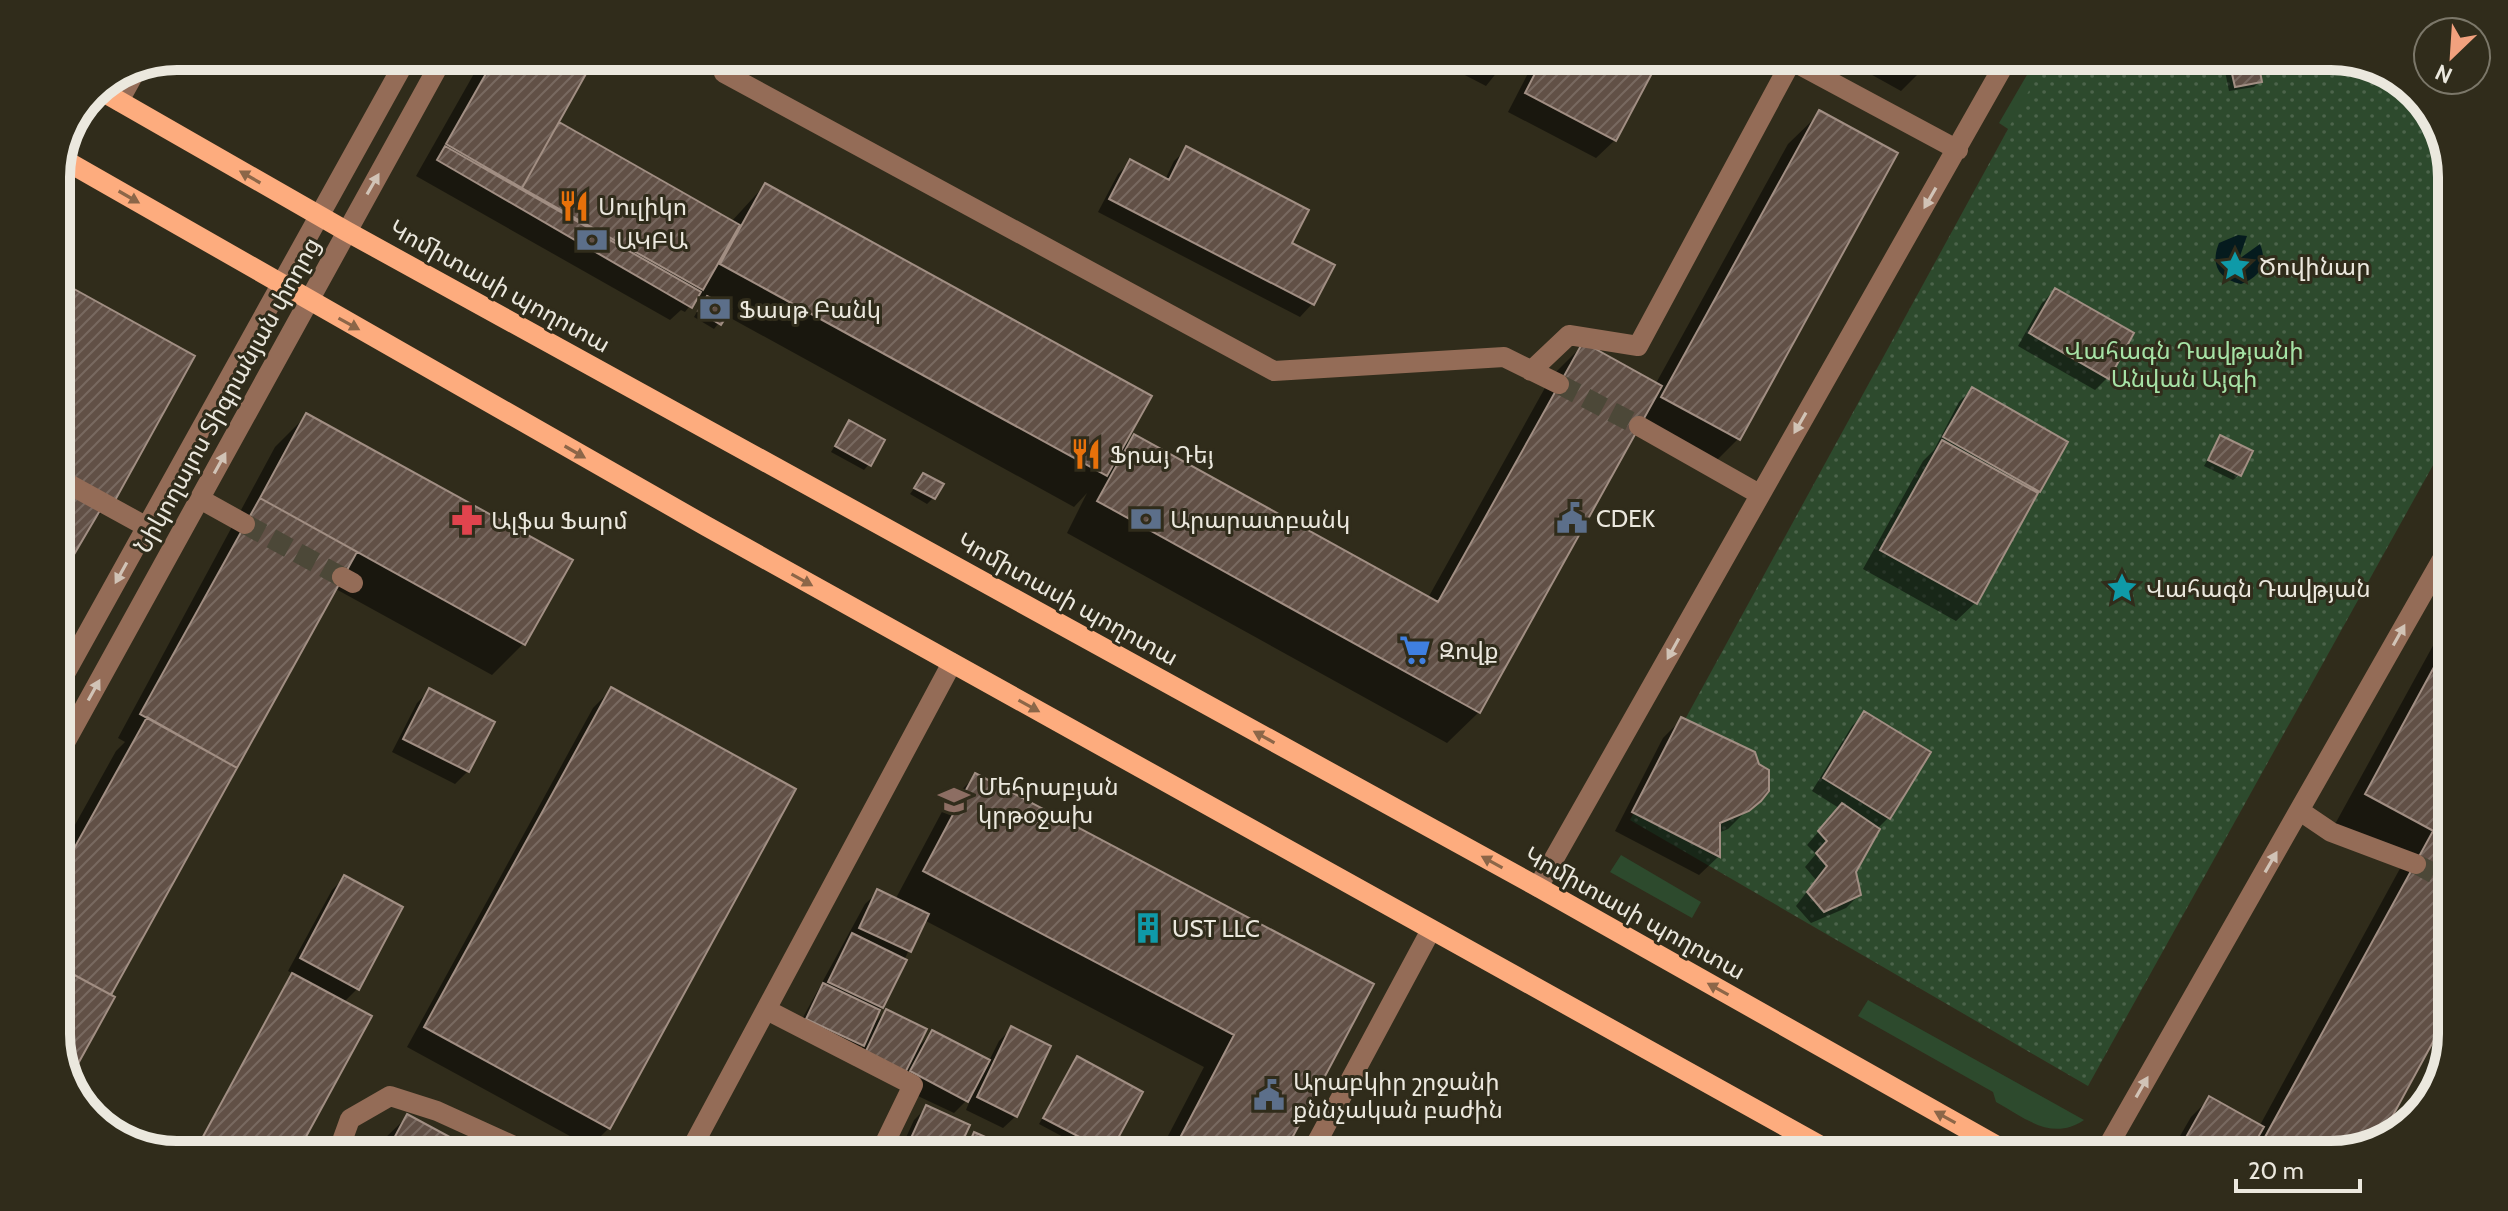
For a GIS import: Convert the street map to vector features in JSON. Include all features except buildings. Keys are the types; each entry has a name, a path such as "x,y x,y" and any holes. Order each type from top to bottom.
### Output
{"main road":[{"name":"Կոմիտասի պողոտա","path":"109,95 346,231 1538,887 1988,1141"},
{"path":"71,164 308,302 1812,1141"}],"street":[{"name":"Նիկողայոս Տիգրանյան փողոց","path":"70,665 400,70"},
{"name":"Նիկողայոս Տիգրանյան փողոց","path":"70,734 436,70"},
{"path":"726,70 724,73 1274,371 1504,357 1559,384"},
{"path":"1531,371 1569,335 1638,346 1781,70"},
{"path":"1809,70 1958,150"},
{"path":"1538,887 2001,70"},
{"path":"119,101 130,82"},
{"path":"1639,426 1759,494"},
{"path":"70,485 147,527"},
{"path":"200,499 245,524"},
{"path":"2111,1141 2438,567"},
{"path":"696,1141 952,663"},
{"path":"2300,811 2331,832 2416,864"},
{"path":"1318,1141 1431,930"},
{"path":"767,1010 913,1085 886,1141"},
{"path":"342,1141 350,1119 390,1096 437,1111 503,1141"}],"green space":[{"path":"2030,70 2071,70 2023,139 1999,123"},
{"name":"Վահագն Դավթյանի Անվան Այգի","path":"2040,70 2352,72 2384,84 2407,101 2427,130 2436,156 2438,456 2088,1086 1630,820"},
{"path":"1621,855 1701,902 1692,918 1610,872"},
{"path":"1868,1000 2084,1120 2061,1129 2039,1125 2017,1115 1996,1102 1993,1092 1858,1016"}],"water":[{"path":"2238,235 2247,236 2239,259 2260,244 2263,258 2257,274 2241,284 2222,275 2216,264 2219,243"}],"tunnel":[{"path":"1559,384 1639,426"},
{"path":"245,524 342,577"},
{"path":"2416,864 2438,876"}],"place":[{"name":"Սուլիկո","path":"574,206"},
{"name":"ԱԿԲԱ","path":"592,240"},
{"name":"Ծովինար","path":"2235,266"},
{"name":"Ֆասթ Բանկ","path":"715,309"},
{"name":"Ֆրայ Դեյ","path":"1086,454"},
{"name":"CDEK","path":"1572,518"},
{"name":"Արարատբանկ","path":"1146,519"},
{"name":"Ալֆա Ֆարմ","path":"467,520"},
{"name":"Վահագն Դավթյան","path":"2122,588"},
{"name":"Զովք","path":"1415,650"},
{"name":"Մեհրաբյան կրթօջախ","path":"954,800"},
{"name":"UST LLC","path":"1148,928"},
{"name":"Արաբկիր շրջանի քննչական բաժին","path":"1269,1095"}]}
